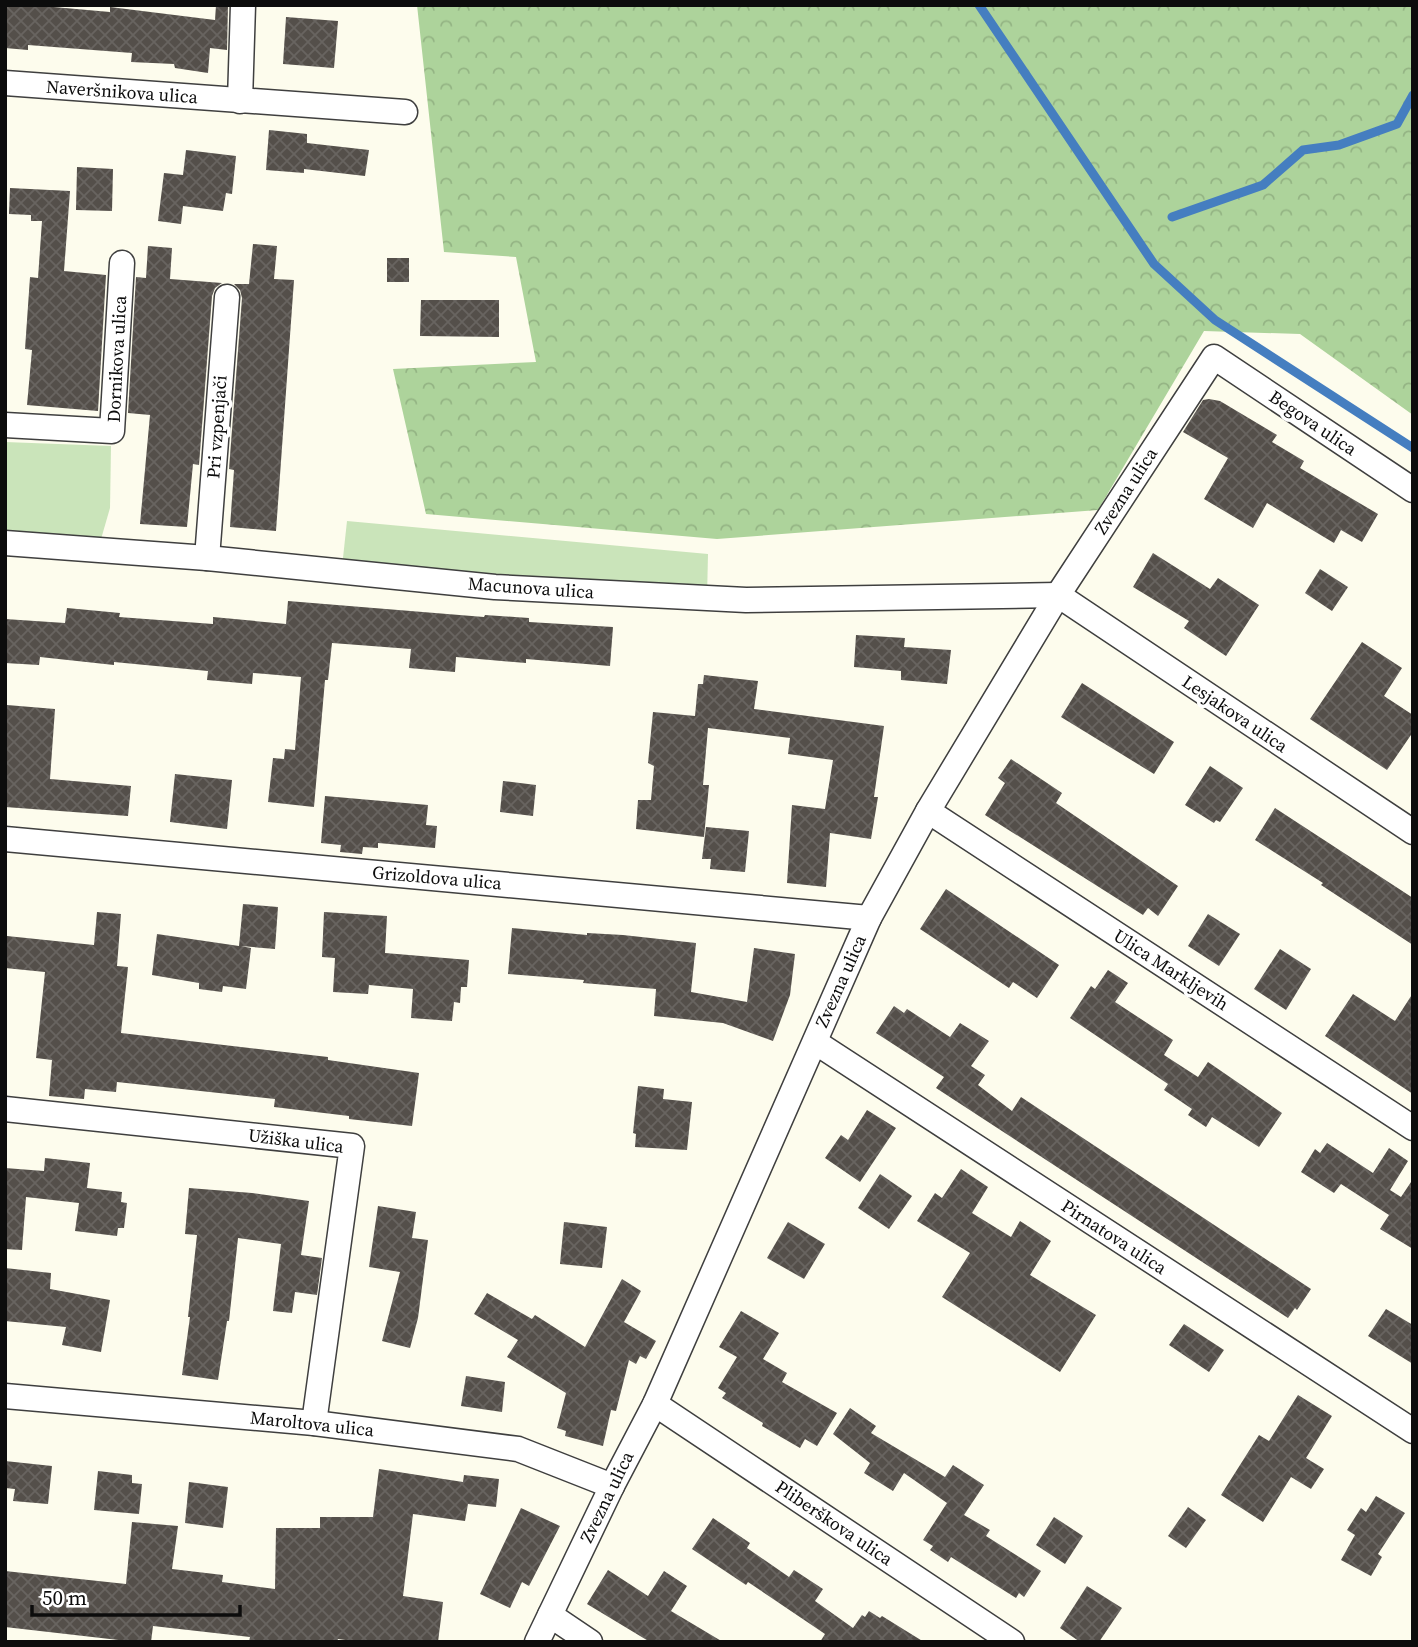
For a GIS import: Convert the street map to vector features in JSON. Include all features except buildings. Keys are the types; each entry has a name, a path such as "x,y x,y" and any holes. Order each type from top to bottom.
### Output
{"street":[{"path":"240,101 243,5"},
{"name":"Naveršnikova ulica","path":"5,83 405,112"},
{"name":"Dornikova ulica","path":"5,425 113,431 122,263"},
{"name":"Pri vzpenjači","path":"207,558 227,297"},
{"name":"Begova ulica","path":"1213,357 1413,489"},
{"name":"Zvezna ulica","path":"537,1642 612,1486 655,1404 869,918 928,811 1058,595 1213,357"},
{"name":"Macunova ulica","path":"5,543 207,558 495,587 746,600 1058,595"},
{"name":"Lesjakova ulica","path":"1058,595 1413,832"},
{"name":"Ulica Markljevih","path":"928,811 1413,1128"},
{"name":"Grizoldova ulica","path":"5,839 869,918"},
{"name":"Pirnatova ulica","path":"815,1042 1413,1431"},
{"name":"Užiška ulica","path":"5,1109 352,1146 314,1423"},
{"name":"Maroltova ulica","path":"5,1396 314,1423 518,1448 612,1486"},
{"name":"Pliberškova ulica","path":"655,1404 1012,1642"},
{"path":"550,1615 590,1642"}],"green space":[{"path":"417,5 1413,5 1413,415 1300,334 1204,331 1098,510 717,539 426,514 393,369 536,362 516,257 444,252"},
{"path":"5,442 111,446 110,508 99,546 5,541"},
{"path":"347,521 708,554 707,598 342,567"}],"waterway":[{"path":"979,5 1154,264 1215,320 1413,448"},
{"path":"1172,217 1263,185 1303,150 1339,145 1397,124 1413,95"}]}
